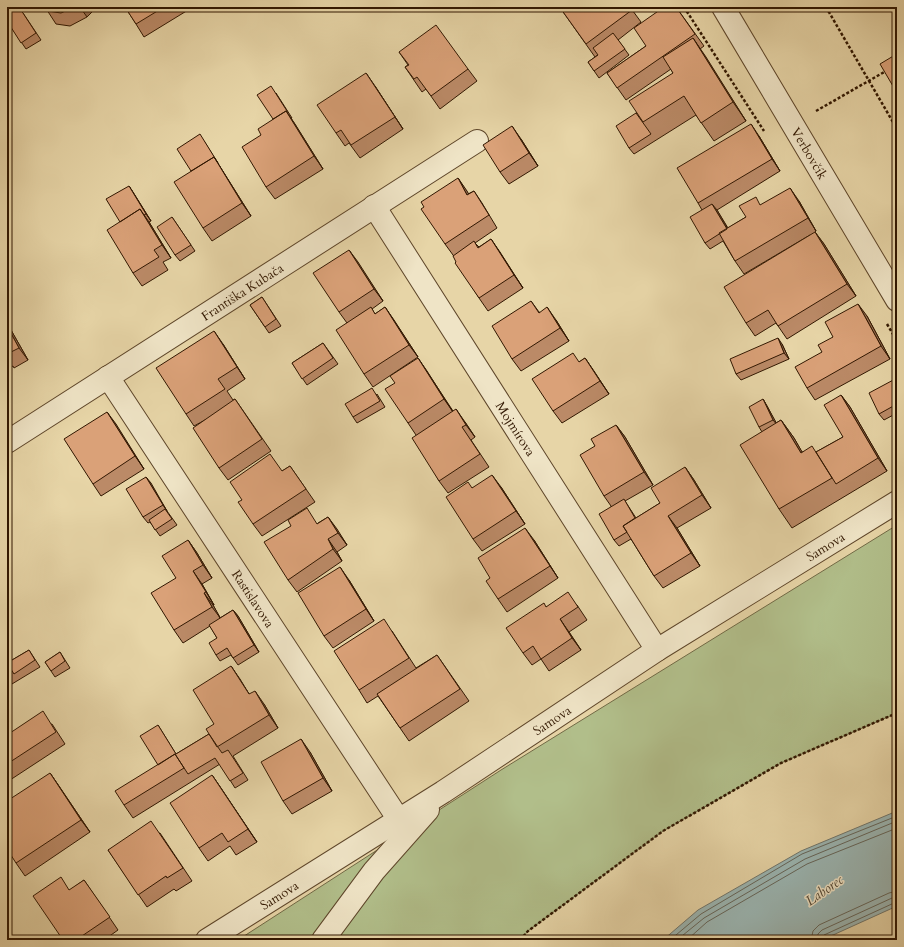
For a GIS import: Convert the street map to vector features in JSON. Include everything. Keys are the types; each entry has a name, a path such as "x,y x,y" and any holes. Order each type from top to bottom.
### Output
{"street":[{"name":"Verbovčík","path":"723,7 897,300"},
{"name":"Františka Kubača","path":"7,442 477,141"},
{"name":"Mojmírova","path":"374,206 657,650"},
{"name":"Rastislavova","path":"108,377 399,820"},
{"name":"Samova","path":"206,940 443,792 657,650 897,502"},
{"path":"323,940 374,872 443,792"}],"path":[{"path":"826,7 897,129"},
{"path":"792,124 890,69"},
{"path":"520,940 528,931 663,831 781,763 897,713"}],"green space":[{"path":"897,525 897,713 781,763 663,831 528,931 520,940 238,940 501,770"}],"water":[{"name":"Laborec","path":"897,811 897,906 822,940 663,940 698,910 801,851"}],"building":[{"path":"18,7 36,33 21,43 7,21 7,14"},
{"path":"45,7 74,7 61,13 48,11"},
{"path":"125,7 164,7 136,24"},
{"path":"564,7 630,7 632,10 586,44 561,9"},
{"path":"664,7 676,7 695,34 617,88 607,73 646,46 634,28"},
{"path":"436,25 468,69 431,96 417,77 414,79 405,67 409,65 399,52"},
{"path":"613,33 625,49 594,71 588,62 598,55 593,48"},
{"path":"693,38 733,102 701,123 684,96 643,122 629,101 673,73 663,57"},
{"path":"895,55 897,58 897,93 880,64"},
{"path":"366,73 395,117 351,145 341,130 336,133 317,105"},
{"path":"271,86 287,111 273,119 257,95"},
{"path":"286,111 314,156 266,187 242,147 261,135 258,129"},
{"path":"636,113 651,134 629,148 616,126"},
{"path":"751,124 772,159 698,203 677,168"},
{"path":"512,126 529,153 500,172 483,145"},
{"path":"200,134 218,163 214,157 191,171 177,149"},
{"path":"214,157 242,203 203,228 174,182"},
{"path":"458,178 467,195 474,191 489,215 445,244 421,209 424,207 421,202"},
{"path":"129,186 146,214 144,215 140,209 120,222 106,199"},
{"path":"790,188 808,218 735,261 719,233 746,217 739,206 756,197 760,205"},
{"path":"712,204 727,229 705,243 690,217"},
{"path":"140,209 162,245 154,250 159,257 133,273 107,230"},
{"path":"172,217 191,245 175,255 157,227"},
{"path":"815,232 847,284 778,326 768,310 746,323 724,287"},
{"path":"491,239 514,275 479,298 455,263 456,262 453,256 474,241 478,248"},
{"path":"349,250 374,289 339,312 313,273"},
{"path":"262,297 276,319 265,327 250,305"},
{"path":"531,301 539,313 547,307 560,328 512,359 492,326"},
{"path":"858,304 881,346 807,388 795,367 822,352 818,345 833,337 825,322"},
{"path":"371,307 375,314 385,307 409,345 364,374 336,330"},
{"path":"7,326 19,348 7,354"},
{"path":"214,331 237,367 218,379 225,389 186,414 156,368"},
{"path":"778,338 784,353 736,374 730,359"},
{"path":"323,343 333,358 302,379 292,363"},
{"path":"573,353 579,362 585,358 600,381 553,411 532,379"},
{"path":"418,358 444,399 408,423 385,389 395,383 390,376"},
{"path":"897,378 897,404 879,414 869,393"},
{"path":"372,388 380,401 353,417 345,404"},
{"path":"841,395 878,458 836,484 816,452 843,437 824,405"},
{"path":"235,399 262,439 219,468 193,428"},
{"path":"763,399 773,420 759,427 749,407"},
{"path":"456,409 466,425 462,427 480,454 439,481 412,438"},
{"path":"107,412 135,456 93,484 64,439"},
{"path":"781,420 801,453 812,446 832,478 779,509 740,445"},
{"path":"616,425 644,472 604,496 580,455 595,446 591,439"},
{"path":"270,454 282,471 290,466 306,489 253,524 238,502 242,500 230,482"},
{"path":"685,467 702,495 668,516 691,553 654,576 623,526 660,503 651,488"},
{"path":"492,475 516,511 473,539 446,497 468,482 472,488"},
{"path":"146,477 163,505 143,517 126,489"},
{"path":"624,499 635,518 623,526 627,532 614,540 599,514"},
{"path":"307,508 317,524 328,517 338,533 328,539 333,549 288,580 264,542 291,526 288,520"},
{"path":"165,509 172,519 155,530 149,520"},
{"path":"525,528 550,566 498,599 486,581 490,578 478,558"},
{"path":"188,540 203,565 193,571 206,592 204,593 212,607 174,630 151,593 176,578 162,556"},
{"path":"340,567 366,609 324,636 298,593"},
{"path":"568,592 578,607 560,619 572,638 541,659 533,646 523,653 506,628 544,603 546,607"},
{"path":"233,610 254,645 233,658 227,648 216,655 209,643 217,638 209,625"},
{"path":"384,619 409,658 359,690 334,651"},
{"path":"29,650 35,660 14,674 7,663"},
{"path":"60,652 65,661 51,671 45,662"},
{"path":"437,655 460,689 400,728 377,694"},
{"path":"231,666 249,694 255,691 269,715 217,747 206,729 214,724 193,690"},
{"path":"43,711 56,732 7,764 7,735"},
{"path":"158,725 176,754 209,734 222,753 228,750 243,773 230,781 215,758 188,774 175,754 158,765 140,736"},
{"path":"301,739 323,778 283,801 261,762"},
{"path":"175,754 184,768 124,805 115,791"},
{"path":"50,773 81,820 16,863 7,849 7,801"},
{"path":"212,775 248,829 228,842 222,833 199,848 170,803"},
{"path":"151,821 183,868 167,878 166,876 138,895 108,850"},
{"path":"61,877 69,890 84,880 110,917 76,940 63,940 33,896"}]}
